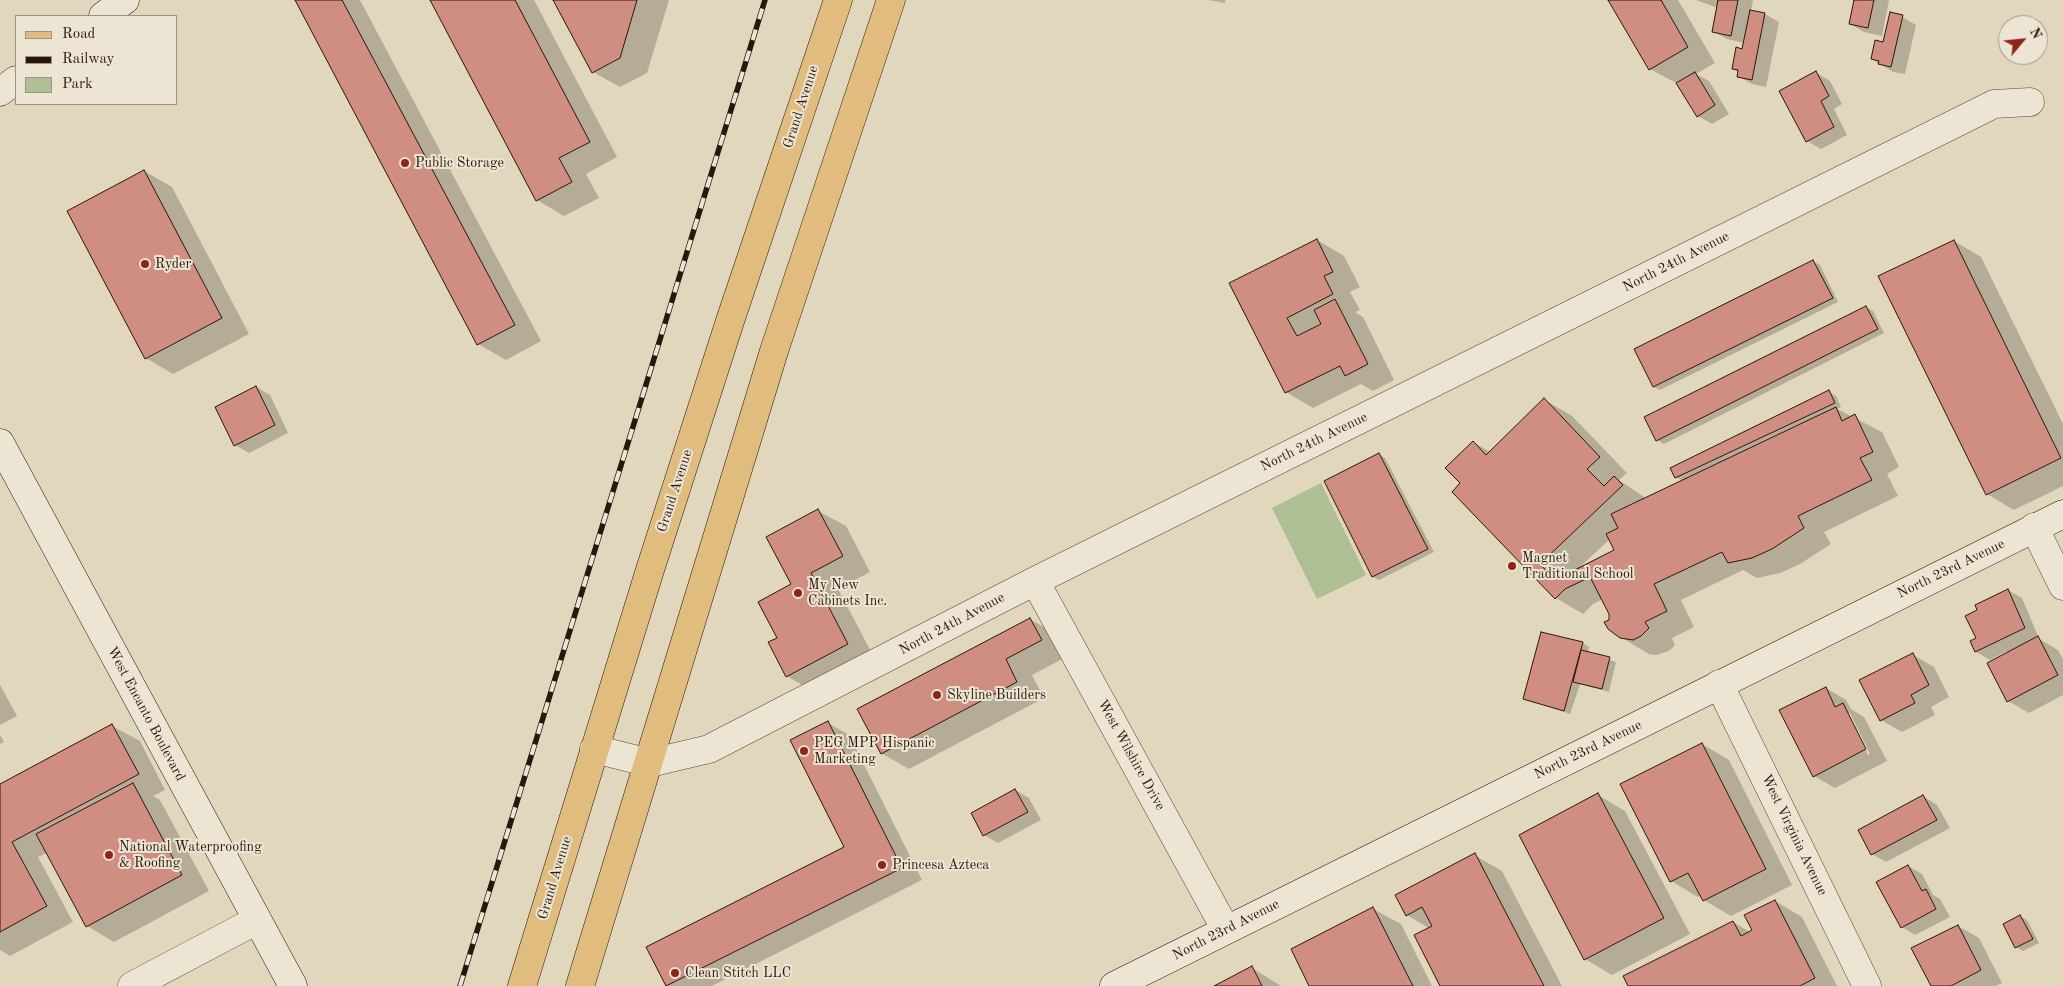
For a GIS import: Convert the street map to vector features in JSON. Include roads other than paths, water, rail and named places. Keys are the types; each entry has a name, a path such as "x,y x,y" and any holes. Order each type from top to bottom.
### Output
{"main road":[{"name":"Grand Avenue","path":"522,986 594,749 730,321 838,0"},
{"path":"580,986 650,763 774,351 891,0"}],"street":[{"path":"104,15 125,0"},
{"path":"0,92 15,81"},
{"name":"North 24th Avenue","path":"594,749 650,763 709,749 1035,581 1994,104 2030,102"},
{"name":"West Encanto Boulevard","path":"0,443 293,986"},
{"name":"North 23rd Avenue","path":"1114,986 2063,514"},
{"path":"2034,527 2063,586"},
{"name":"West Wilshire Drive","path":"1035,581 1226,930"},
{"name":"West Virginia Avenue","path":"1719,684 1867,986"},
{"path":"132,986 257,920"}],"railway":[{"path":"460,986 765,0"}],"place":[{"name":"Public Storage","path":"405,163"},
{"name":"Ryder","path":"145,264"},
{"name":"Magnet Traditional School","path":"1512,566"},
{"name":"My New Cabinets Inc.","path":"798,593"},
{"name":"Skyline Builders","path":"937,695"},
{"name":"PEG MPP Hispanic Marketing","path":"804,751"},
{"name":"National Waterproofing & Roofing","path":"109,855"},
{"name":"Princesa Azteca","path":"882,865"},
{"name":"Clean Stitch LLC","path":"675,973"}]}
